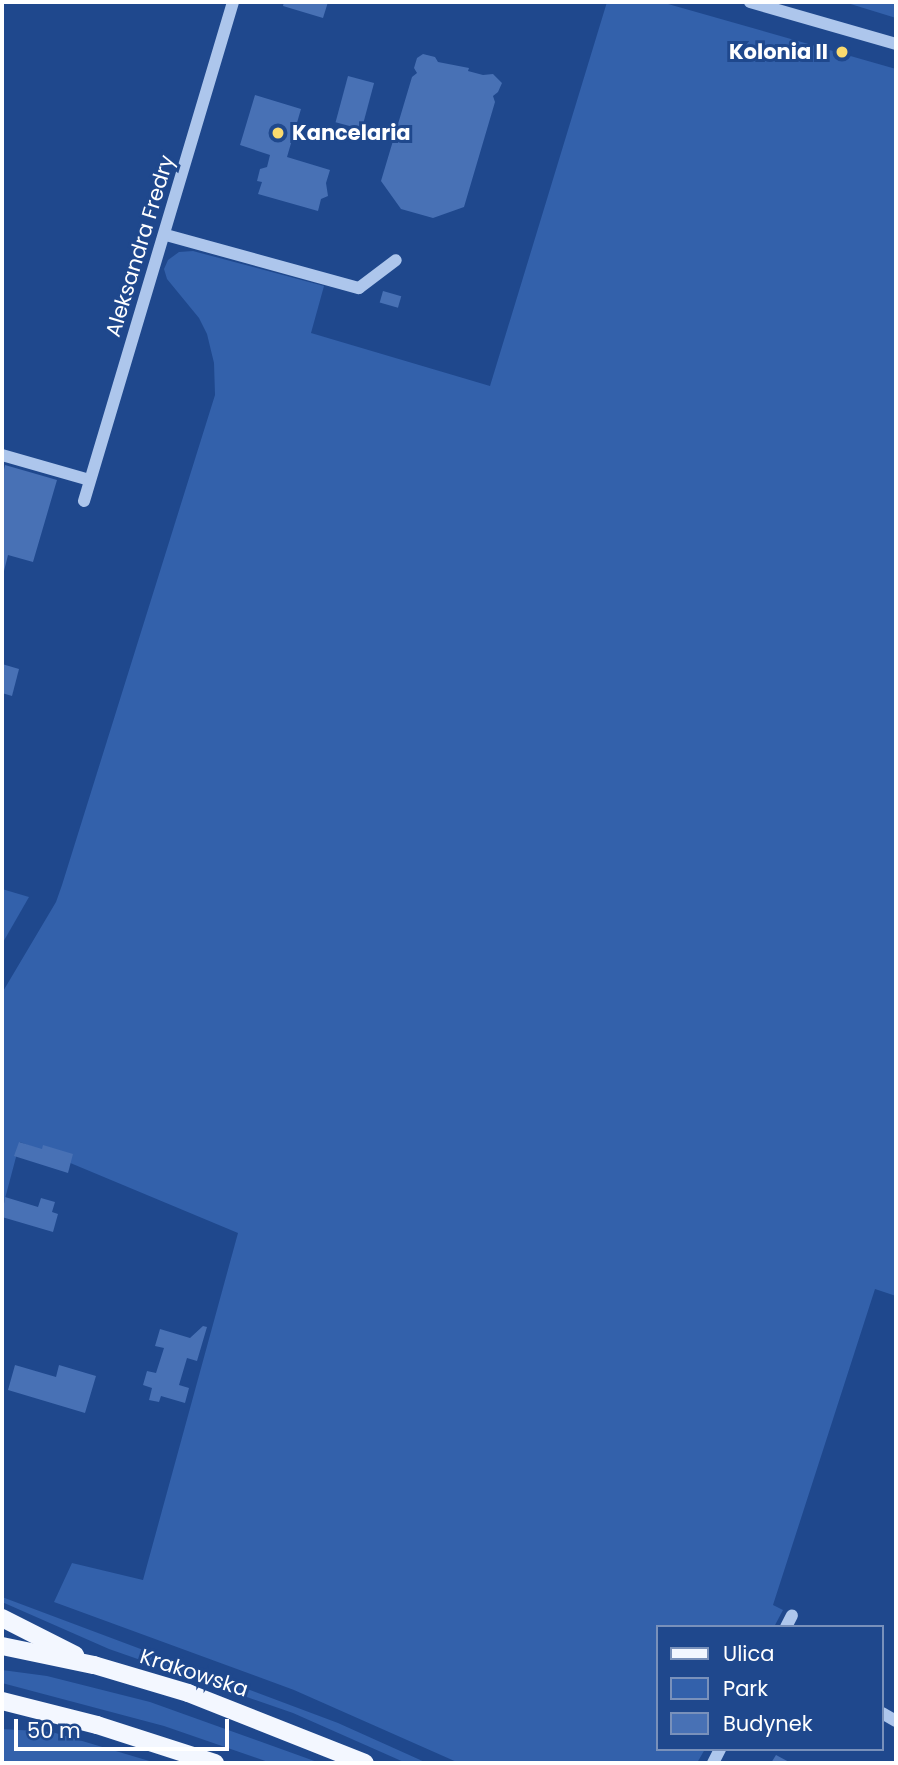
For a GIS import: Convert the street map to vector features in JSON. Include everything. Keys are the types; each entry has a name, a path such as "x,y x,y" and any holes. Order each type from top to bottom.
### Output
{"main road":[{"path":"2,1618 94,1665"},
{"name":"Krakowska","path":"2,1646 94,1665 225,1706 365,1763"},
{"path":"2,1702 97,1725 215,1763"}],"street":[{"name":"Aleksandra Fredry","path":"84,502 166,235 233,2"},
{"path":"750,2 896,44"},
{"path":"166,235 359,288 396,260"},
{"path":"2,455 90,480"}],"green space":[{"path":"607,2 661,2 896,69 896,1296 875,1289 773,1605 783,1610 775,1625 656,1625 656,1751 704,1751 697,1763 459,1763 294,1690 54,1602 72,1563 143,1580 238,1233 20,1142 2,1210 2,993 56,902 215,395 214,363 207,334 199,318 167,279 164,269 168,260 179,252 193,251 324,286 311,333 490,386"},
{"path":"844,2 896,2 896,18"},
{"path":"2,889 29,897 2,944"},
{"path":"2,1597 338,1723 427,1763 406,1763 293,1713 109,1649 2,1602"},
{"path":"2,1670 47,1676 150,1702 320,1763 271,1763 164,1726 2,1683"},
{"path":"2,1729 52,1732 156,1763 6,1763 2,1759"}],"building":[{"path":"284,2 328,2 323,18 283,6"},
{"path":"423,54 435,57 438,62 469,68 468,71 483,75 493,74 502,83 493,96 495,102 464,207 433,218 401,209 381,181 412,77 417,73 414,68 417,58"},
{"path":"348,76 374,83 362,129 336,122"},
{"path":"255,95 301,109 287,157 330,170 326,183 328,196 321,199 318,211 258,194 262,182 257,181 260,169 267,167 270,155 240,145"},
{"path":"383,291 401,296 398,308 380,303"},
{"path":"5,465 57,480 33,562 8,555 3,575 2,478"},
{"path":"2,664 19,669 12,696 2,693"},
{"path":"19,1142 42,1149 43,1145 73,1154 68,1173 14,1156"},
{"path":"5,1197 38,1207 41,1198 55,1202 52,1212 58,1214 53,1232 2,1217"},
{"path":"203,1326 207,1327 197,1361 187,1358 179,1385 189,1388 185,1403 161,1396 159,1402 149,1400 152,1388 143,1385 147,1371 156,1373 164,1348 155,1346 160,1329 190,1338"},
{"path":"15,1365 56,1377 59,1365 96,1376 85,1413 8,1390"},
{"path":"776,1755 791,1763 771,1763"}],"place":[{"name":"Kolonia II","path":"842,52"},
{"name":"Kancelaria","path":"278,133"}]}
